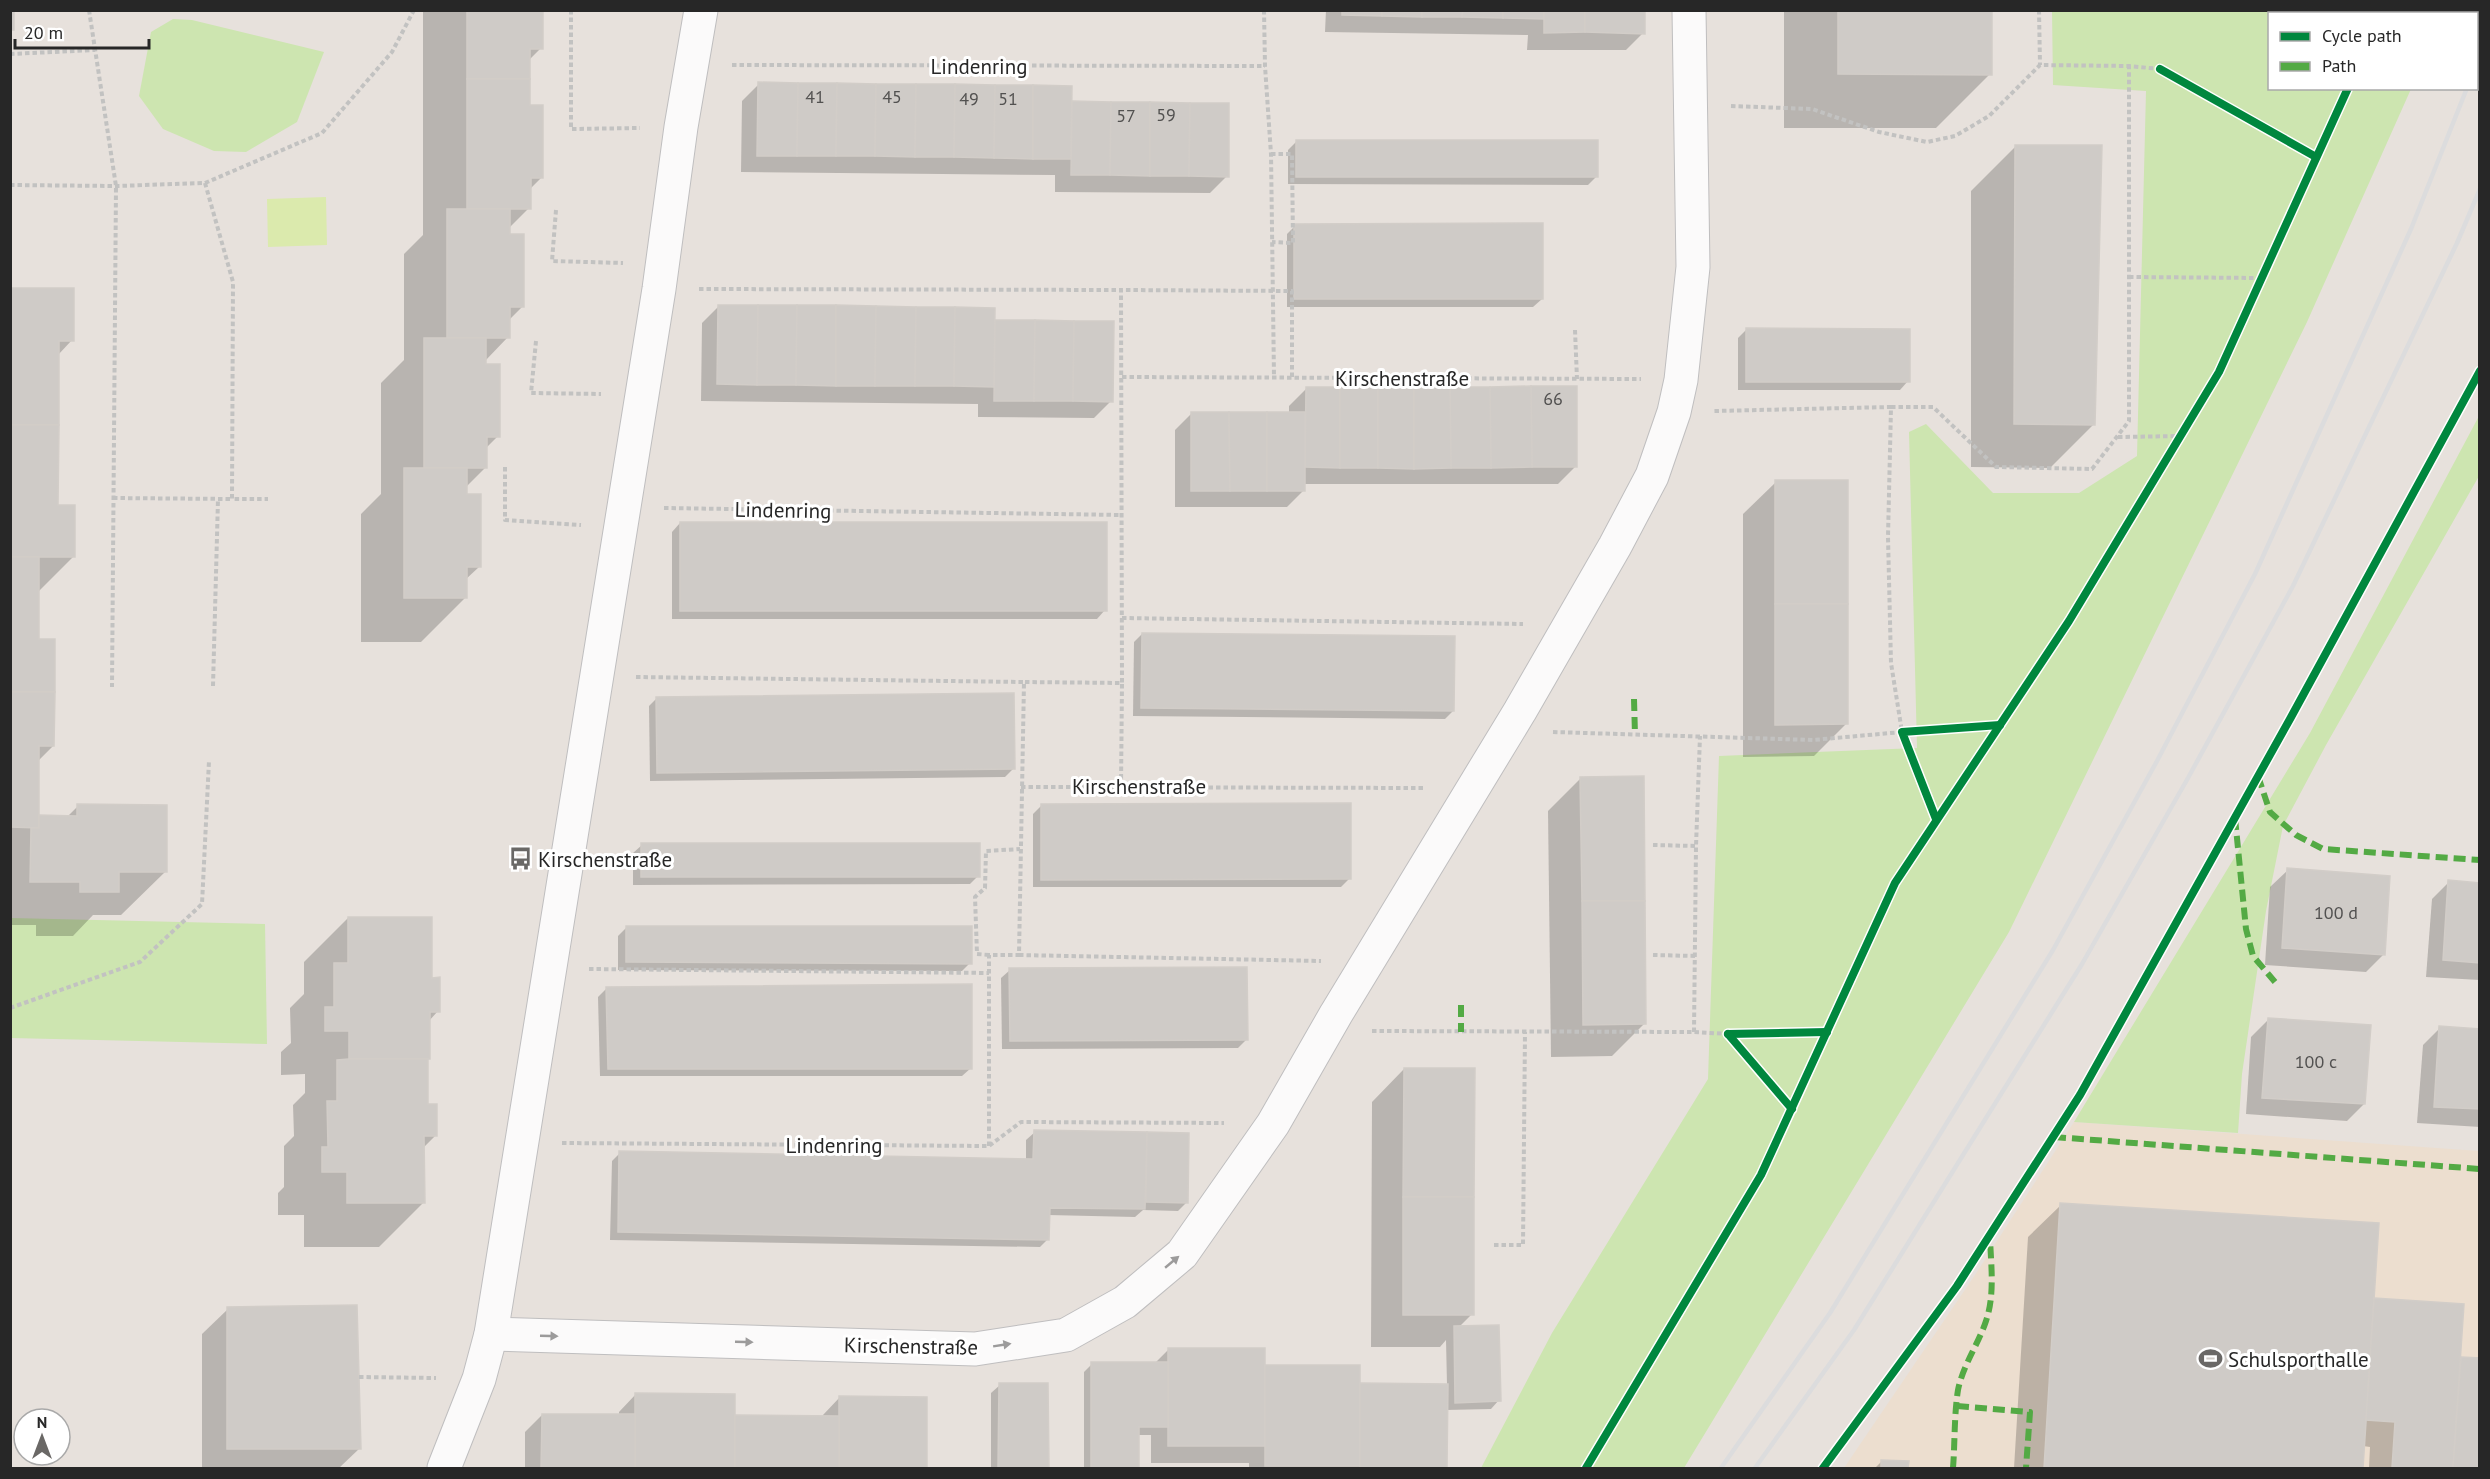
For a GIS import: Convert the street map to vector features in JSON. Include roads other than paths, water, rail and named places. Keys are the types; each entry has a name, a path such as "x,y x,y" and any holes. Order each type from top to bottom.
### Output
{"street":[{"path":"444,1468 479,1379 491,1334 661,276 681,127 701,10"},
{"name":"Kirschenstraße","path":"491,1334 975,1349 1066,1335 1125,1302 1182,1254 1273,1124 1336,1014 1520,711 1652,476 1674,412 1681,380 1693,267 1689,10"}],"railway":[{"path":"2478,60 2480,56"},
{"path":"1721,1468 1830,1313 2053,950 2157,761 2255,574 2411,229 2466,90"},
{"path":"1755,1468 1854,1330 2082,964 2188,778 2293,586 2457,243 2480,189"}],"place":[{"name":"Kirschenstraße","path":"520,859"},
{"name":"Schulsporthalle","path":"2210,1359"}]}
